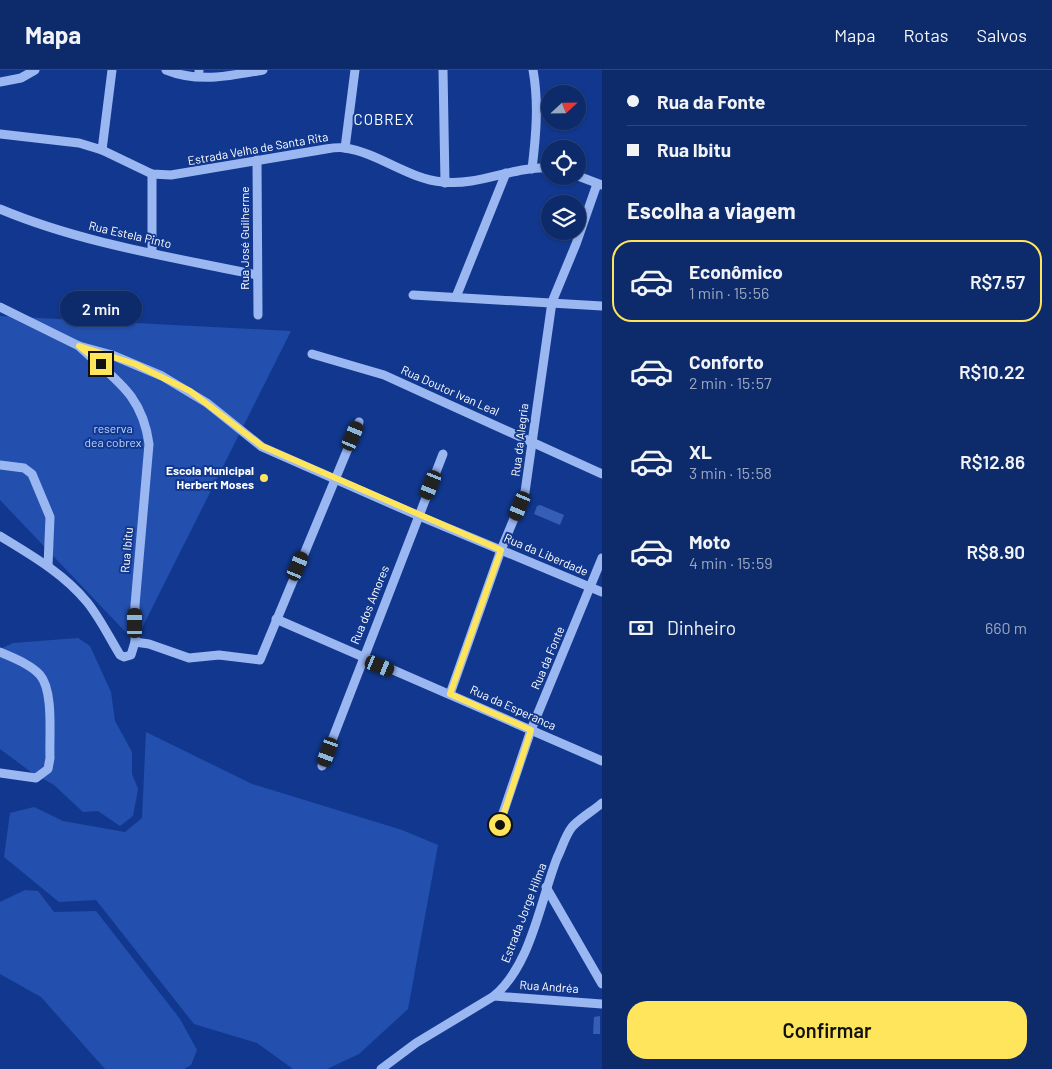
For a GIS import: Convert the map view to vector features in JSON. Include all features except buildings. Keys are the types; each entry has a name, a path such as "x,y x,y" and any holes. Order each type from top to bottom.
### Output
{"street":[{"path":"0,82 21,78 35,70"},
{"path":"102,150 112,70"},
{"path":"166,70 176,74 200,72 220,78 263,70"},
{"path":"346,148 355,70"},
{"path":"443,70 446,183"},
{"path":"532,169 536,138 537,91 533,70"},
{"name":"Estrada Velha de Santa Rita","path":"0,134 79,143 102,150 152,174 188,174 326,148 346,148 410,174 446,183 466,182 506,173 541,168"},
{"name":"Rua José Guilherme","path":"257,160 258,315"},
{"path":"456,296 506,173"},
{"path":"152,174 152,253"},
{"path":"586,179 600,185"},
{"name":"Rua da Alegria","path":"450,694 501,550 525,492 552,302 600,185"},
{"name":"Rua Estela Pinto","path":"0,209 48,227 104,243 257,275"},
{"path":"413,295 456,296 602,306"},
{"path":"0,307 79,346"},
{"name":"Rua da Liberdade","path":"79,346 112,355 162,376 207,403 262,446 419,516 602,592"},
{"name":"Rua Ibitu","path":"79,346 111,373 132,395 146,425 149,444 135,605 135,642"},
{"name":"Rua Doutor Ivan Leal","path":"312,354 384,375 531,440 602,474"},
{"path":"0,536 48,566 86,601 100,618 120,655 128,657 131,655 135,642 149,644 189,658 219,655 257,661 262,658 276,619 359,422"},
{"name":"Rua dos Amores","path":"322,766 362,658 443,454"},
{"path":"0,465 24,468 32,474 50,517 48,566"},
{"name":"Rua da Fonte","path":"500,825 531,730 602,558"},
{"name":"Rua da Esperanca","path":"276,619 602,762"},
{"path":"0,652 32,668 44,681 48,692 50,758 48,769 36,778 0,773"},
{"name":"Estrada Jorge Hilma","path":"381,1069 416,1043 494,996 512,978 519,964 546,887 572,828 602,803"},
{"path":"546,887 602,984"},
{"name":"Rua Andréa","path":"494,996 602,1004"}],"green space":[{"name":"reserva dea cobrex","path":"0,316 291,331 135,642 0,500"},
{"path":"78,638 90,646 111,692 115,721 132,752 132,774 138,789 133,816 120,826 98,811 83,812 54,785 31,772 0,749 0,649 13,643"},
{"path":"146,732 252,784 402,830 438,845 408,1009 359,1054 327,1069 293,1069 257,1043 194,1024 96,900 59,902 4,857 10,813 34,807 63,821 125,832 142,818"},
{"path":"25,890 38,891 54,912 96,911 180,1019 197,1050 191,1065 184,1069 105,1069 41,997 0,974 0,902"}],"place":[{"name":"Escola Municipal Herbert Moses","path":"264,478"}],"district":[{"name":"COBREX","path":"384,120"}],"route":[{"path":"101,364 79,346 112,355 135,364 190,391 249,438 262,446 419,516 501,550 450,694 531,730 500,825"}]}
